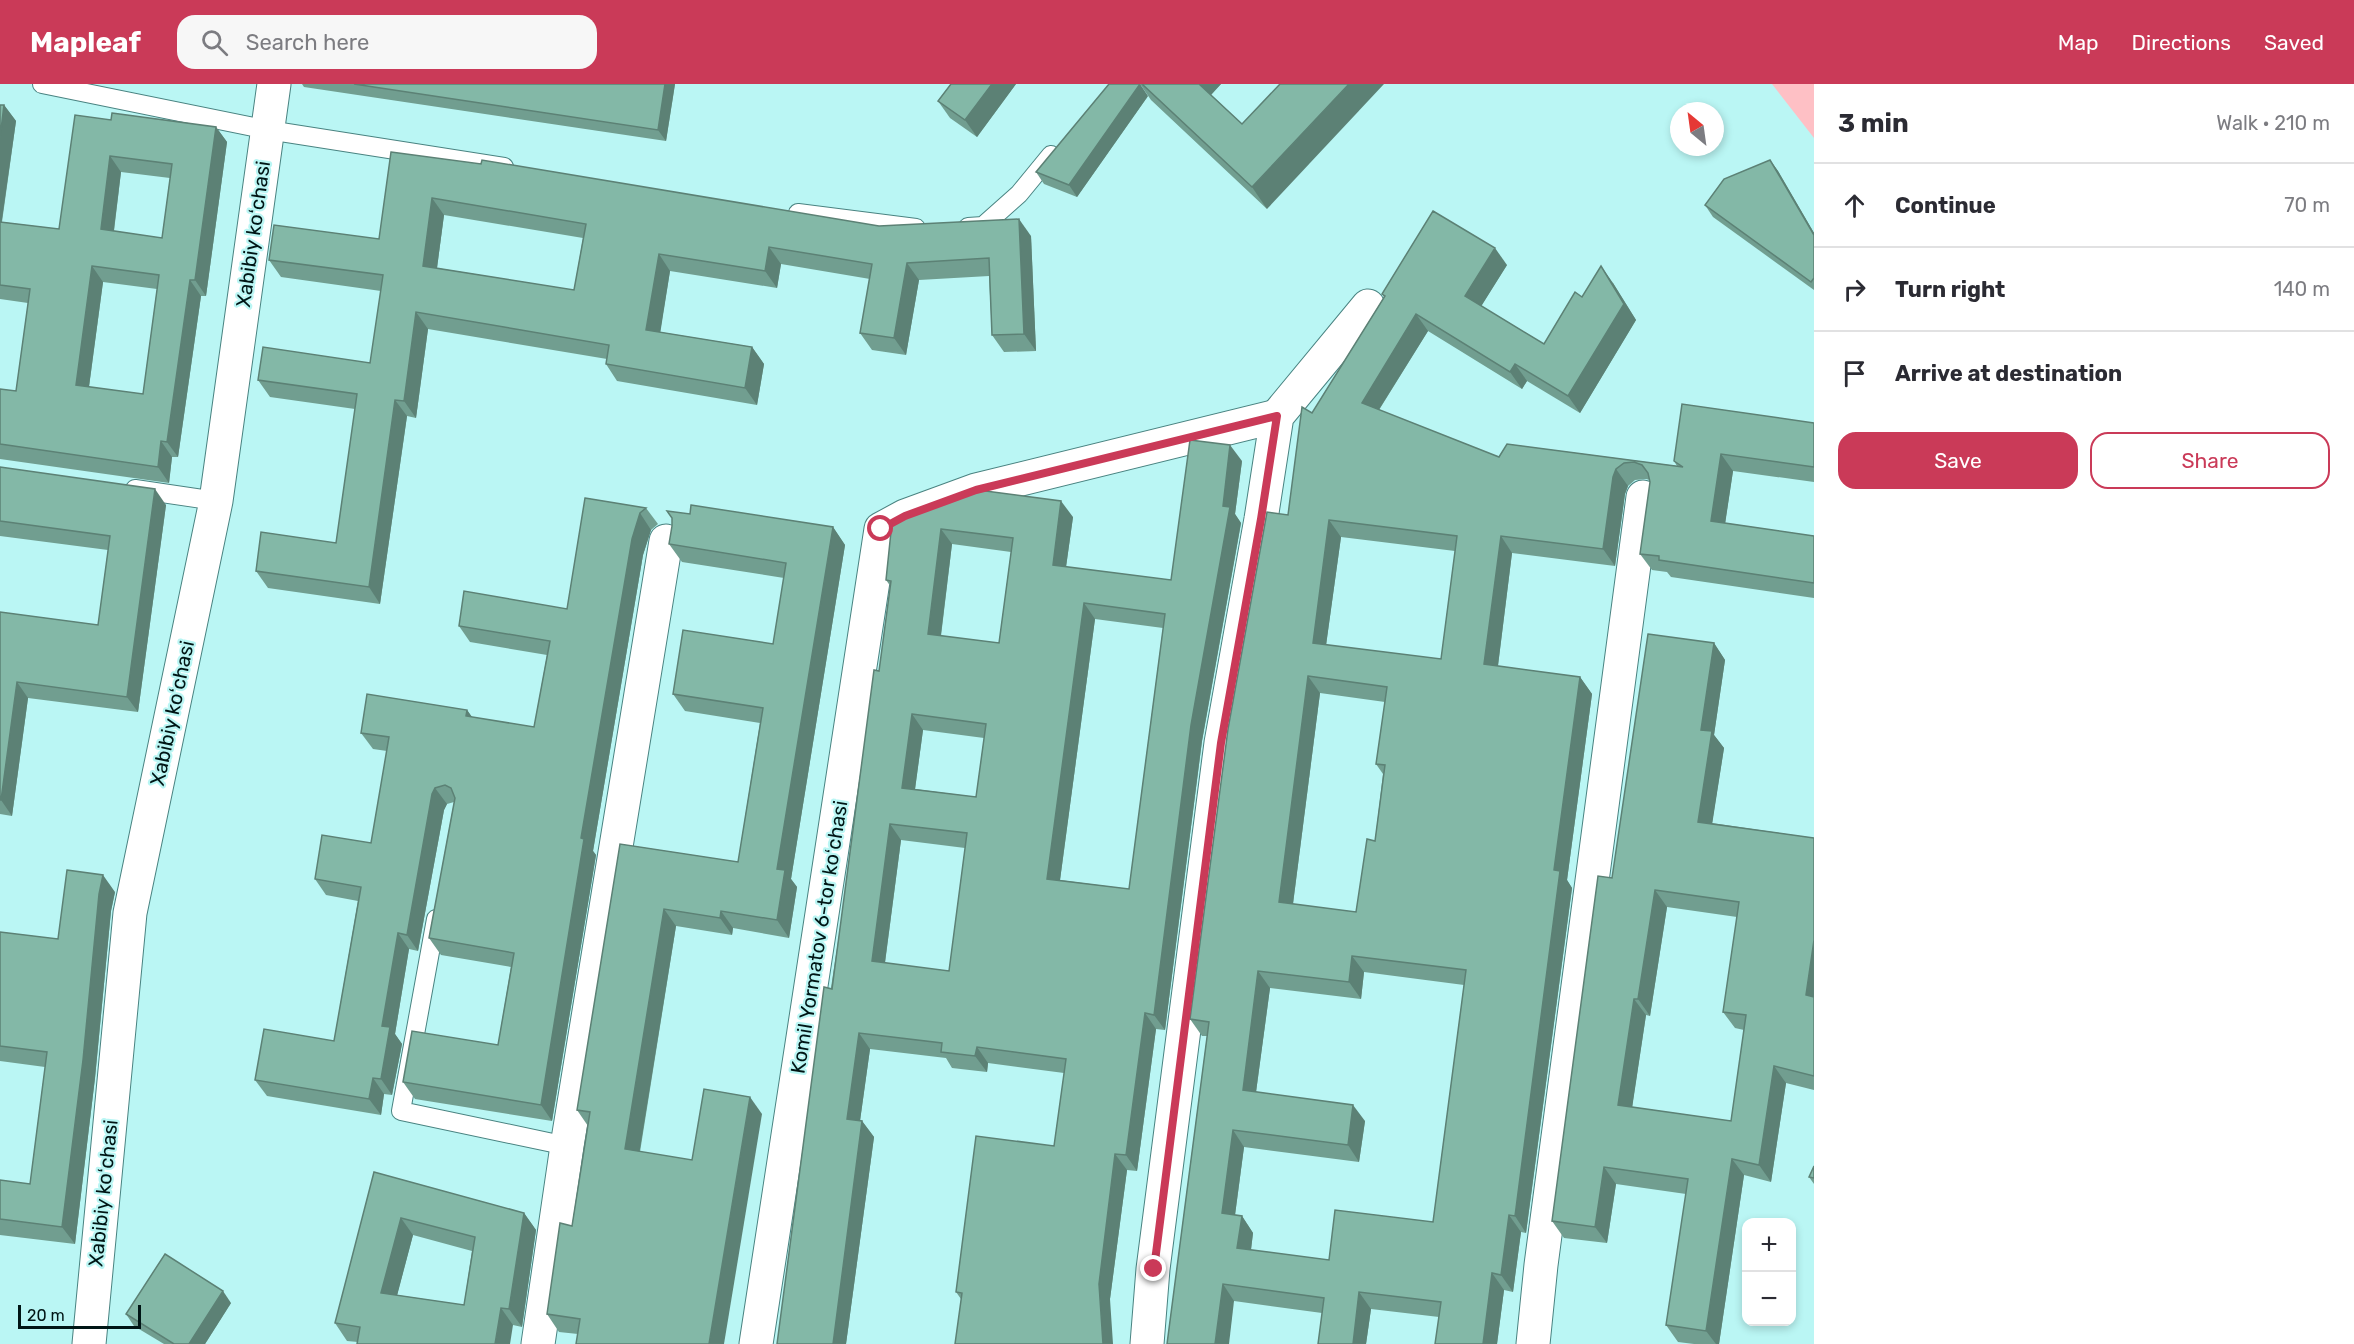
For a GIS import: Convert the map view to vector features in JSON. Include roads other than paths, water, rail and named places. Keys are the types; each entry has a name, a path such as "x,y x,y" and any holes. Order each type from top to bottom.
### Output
{"street":[{"name":"Xabibiy koʻchasi","path":"88,1344 130,913 216,501 274,84"},
{"path":"1147,1344 1154,1269 1221,743 1277,416 1368,306"},
{"name":"Komil Yormatov 6-tor koʻchasi","path":"756,1344 881,529 905,516 976,490 1277,416"},
{"path":"1533,1344 1542,1253 1642,496"},
{"path":"538,1344 567,1146 666,540"}],"lane":[{"path":"42,84 268,130 527,171"},
{"path":"775,209 915,228 983,226 1019,194 1061,142"},
{"path":"114,486 216,501"},
{"path":"438,904 401,1111 567,1146"}]}
